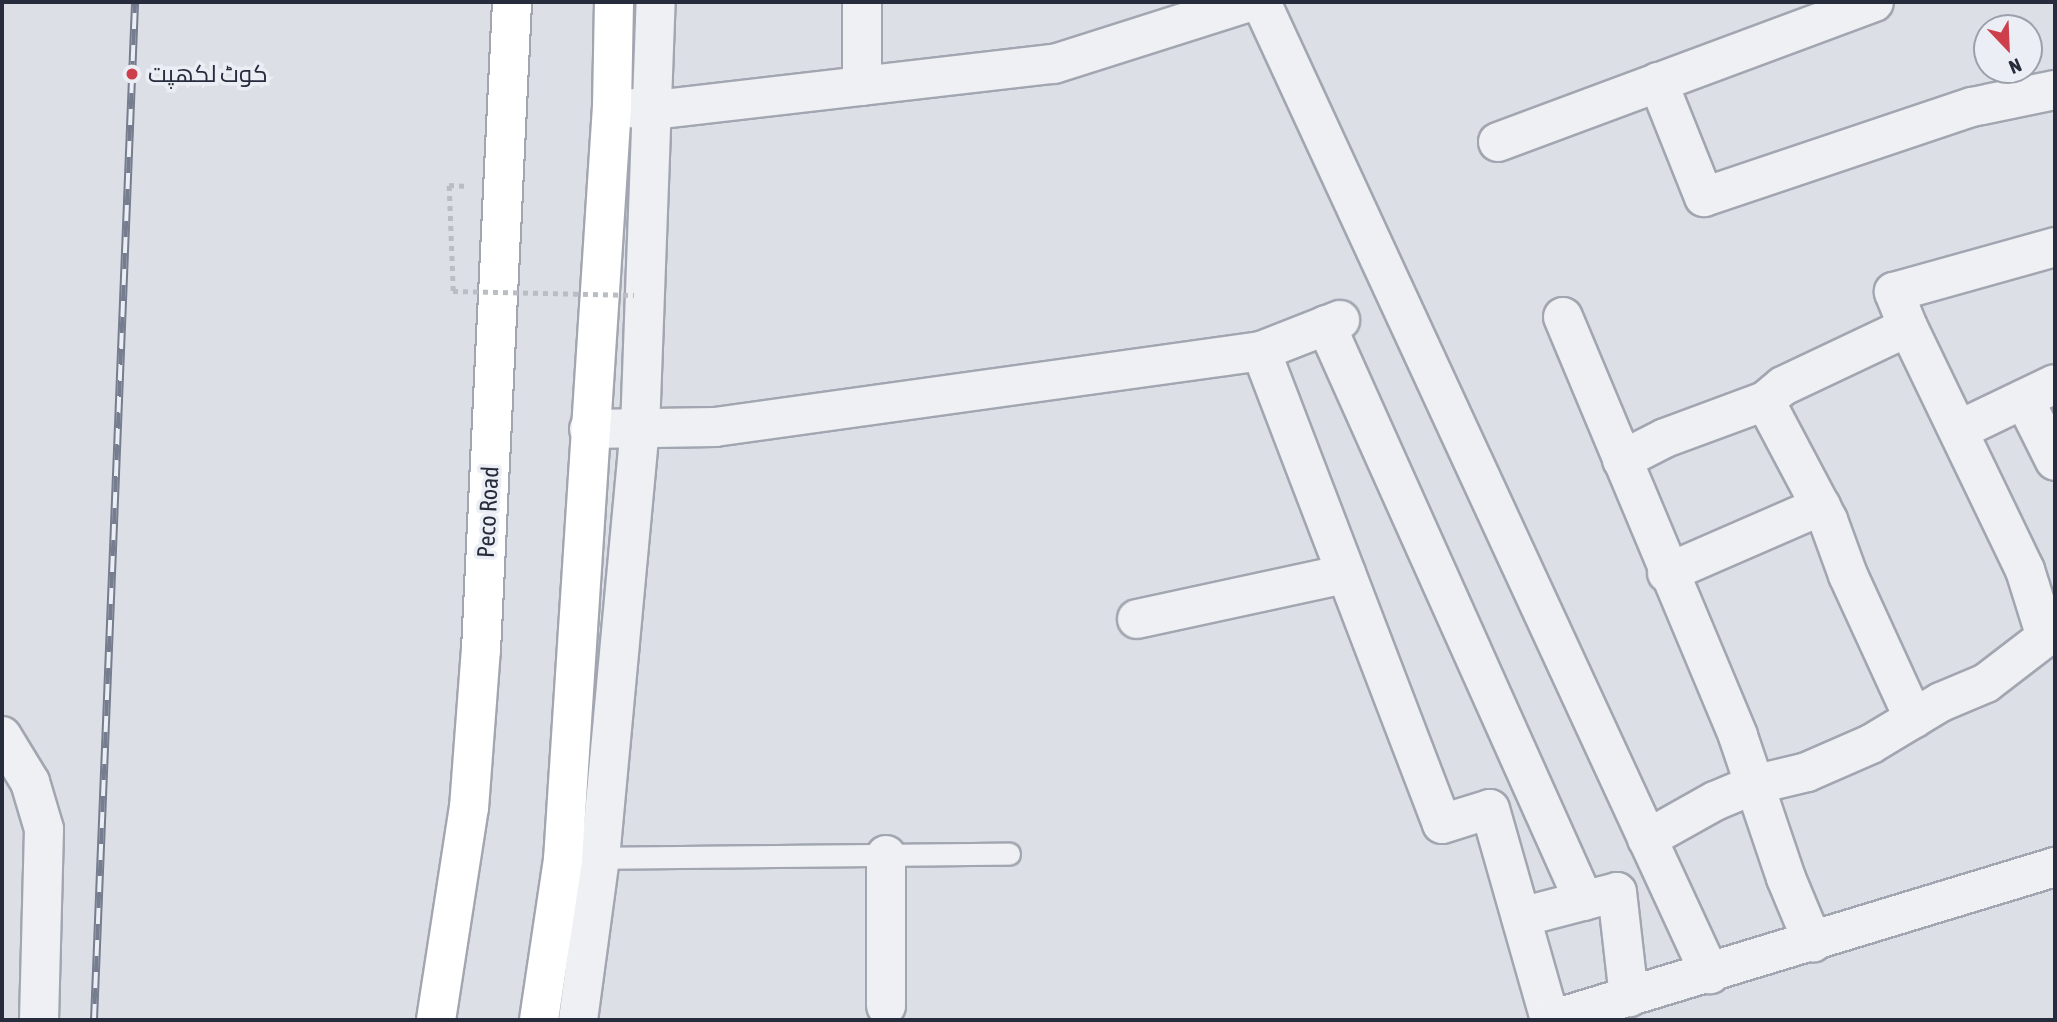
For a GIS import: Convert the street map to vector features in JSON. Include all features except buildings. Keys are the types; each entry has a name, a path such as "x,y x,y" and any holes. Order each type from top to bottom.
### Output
{"main road":[{"name":"Peco Road","path":"436,1020 469,808 481,650 513,2"},
{"path":"539,1020 563,860 612,106 614,2"}],"street":[{"path":"579,1020 600,858 640,429 656,2"},
{"path":"862,2 862,86"},
{"path":"612,106 654,110 1054,64 1250,2"},
{"path":"1261,2 1710,974"},
{"path":"1498,142 1874,2"},
{"path":"1658,82 1704,197 1972,107 2055,90"},
{"path":"1647,839 1684,817 1753,785 1807,772 1871,744 1986,683 2051,634 2040,573 2025,570 1908,327 1894,292 2055,247"},
{"path":"1563,317 1667,573 1738,736 1753,785 1813,943"},
{"path":"589,429 715,427 1261,351 1333,323 1584,901"},
{"path":"1622,460 1665,438 1765,401 1783,386 1908,327"},
{"path":"1261,351 1442,824 1490,809 1550,1020 1813,943 2055,867"},
{"path":"1959,430 2039,391 2055,461"},
{"path":"1765,401 1821,506 1914,719"},
{"path":"1667,573 1821,506"},
{"path":"1138,619 1346,574"},
{"path":"2,736 30,782 44,829 39,1020"},
{"path":"886,855 886,1006"},
{"path":"1521,918 1617,892 1629,997"}],"lane":[{"path":"563,860 1009,854"}],"path":[{"path":"449,185 453,291 634,295"}],"railway":[{"path":"94,1020 135,2"}],"place":[{"name":"کوٹ لکھپت","path":"132,74"}]}
